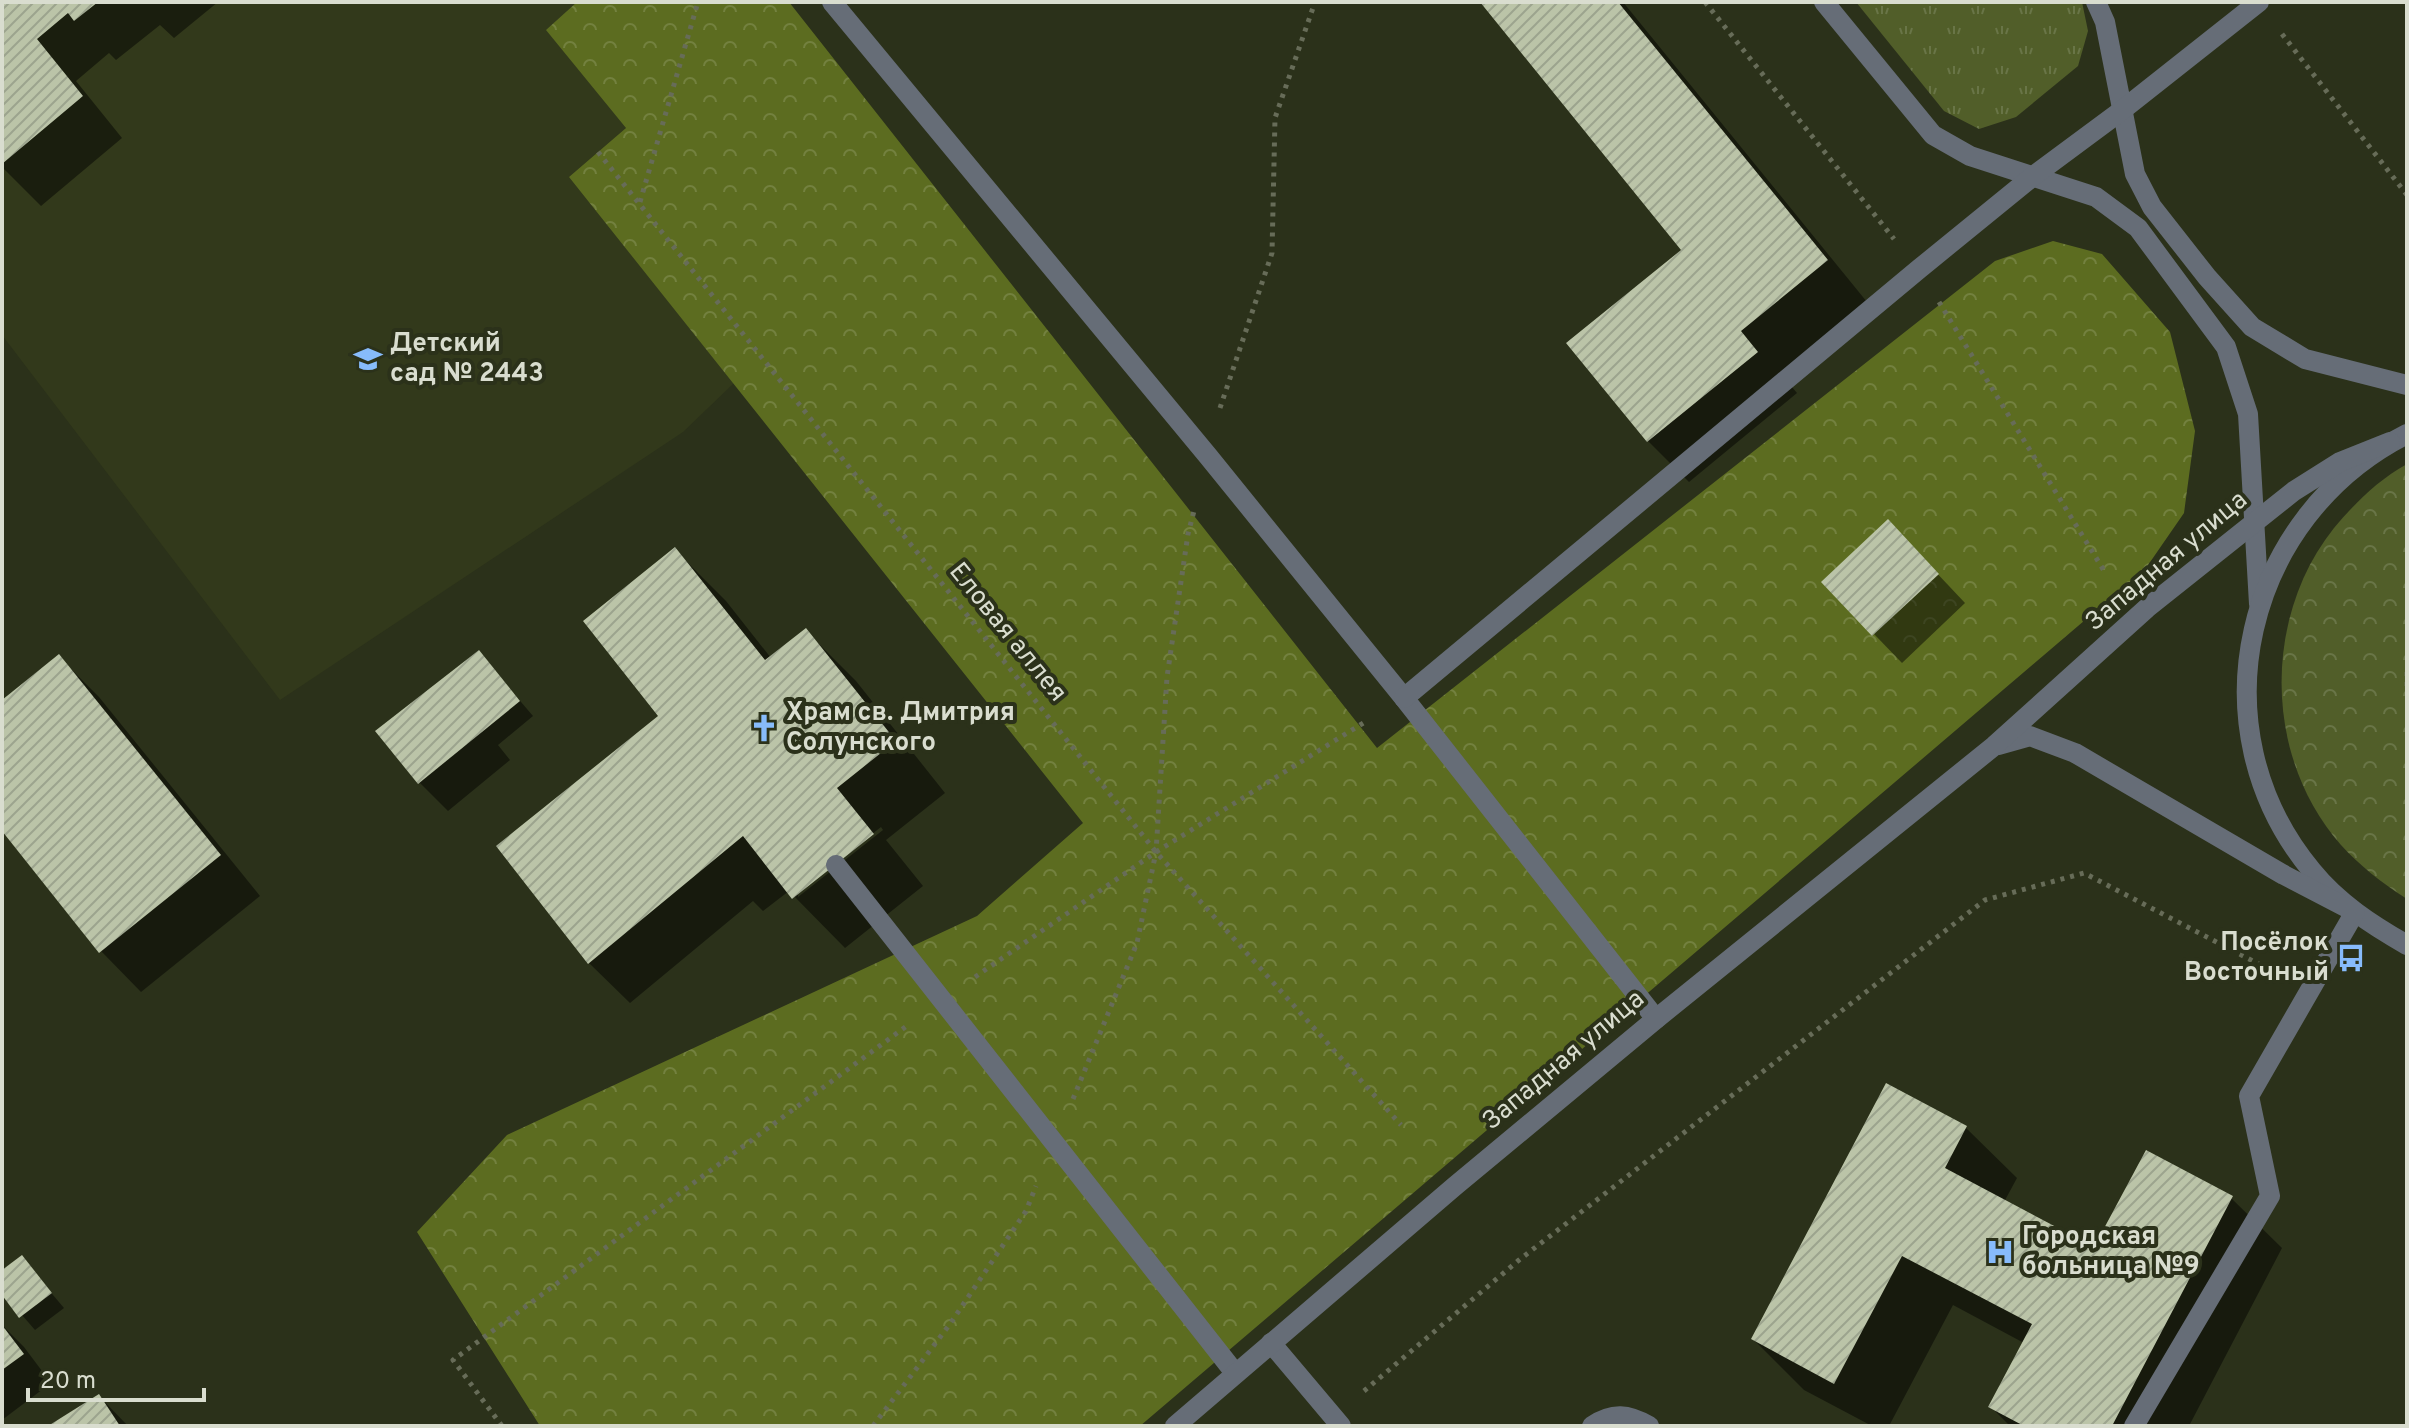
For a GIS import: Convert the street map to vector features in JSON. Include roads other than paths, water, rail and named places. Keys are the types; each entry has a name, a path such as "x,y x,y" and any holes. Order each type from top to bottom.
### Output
{"street":[{"path":"832,2 1208,456 1404,698 1656,1019"},
{"path":"1824,2 1933,135 1970,156 2096,197 2138,228 2226,347 2248,414 2259,604"},
{"path":"2096,2 2105,22 2135,174 2152,207 2207,277 2252,327 2305,359 2407,385"},
{"path":"1404,698 1906,279 2032,177 2258,3"},
{"path":"2398,438 2346,473 2310,511 2280,555 2259,604 2247,682 2249,723 2256,763 2270,802 2289,839 2313,872 2355,912 2407,945"},
{"name":"Западная улица","path":"1175,1426 1656,1019 1994,746 2147,608 2294,491 2340,462 2398,438"},
{"name":"Западная улица","path":"1994,746 2030,736 2075,753 2284,875 2355,912"},
{"path":"836,865 1235,1373"},
{"path":"2134,1426 2270,1196 2249,1096 2355,912"},
{"path":"1271,1343 1337,1422"},
{"path":"1592,1426 1605,1418 1625,1415 1649,1426"}],"place":[{"name":"Детский сад № 2443","path":"368,359"},
{"name":"Храм св. Дмитрия Солунского","path":"764,728"},
{"name":"Посёлок Восточный","path":"2351,958"},
{"name":"Городская больница №9","path":"2000,1252"}]}
